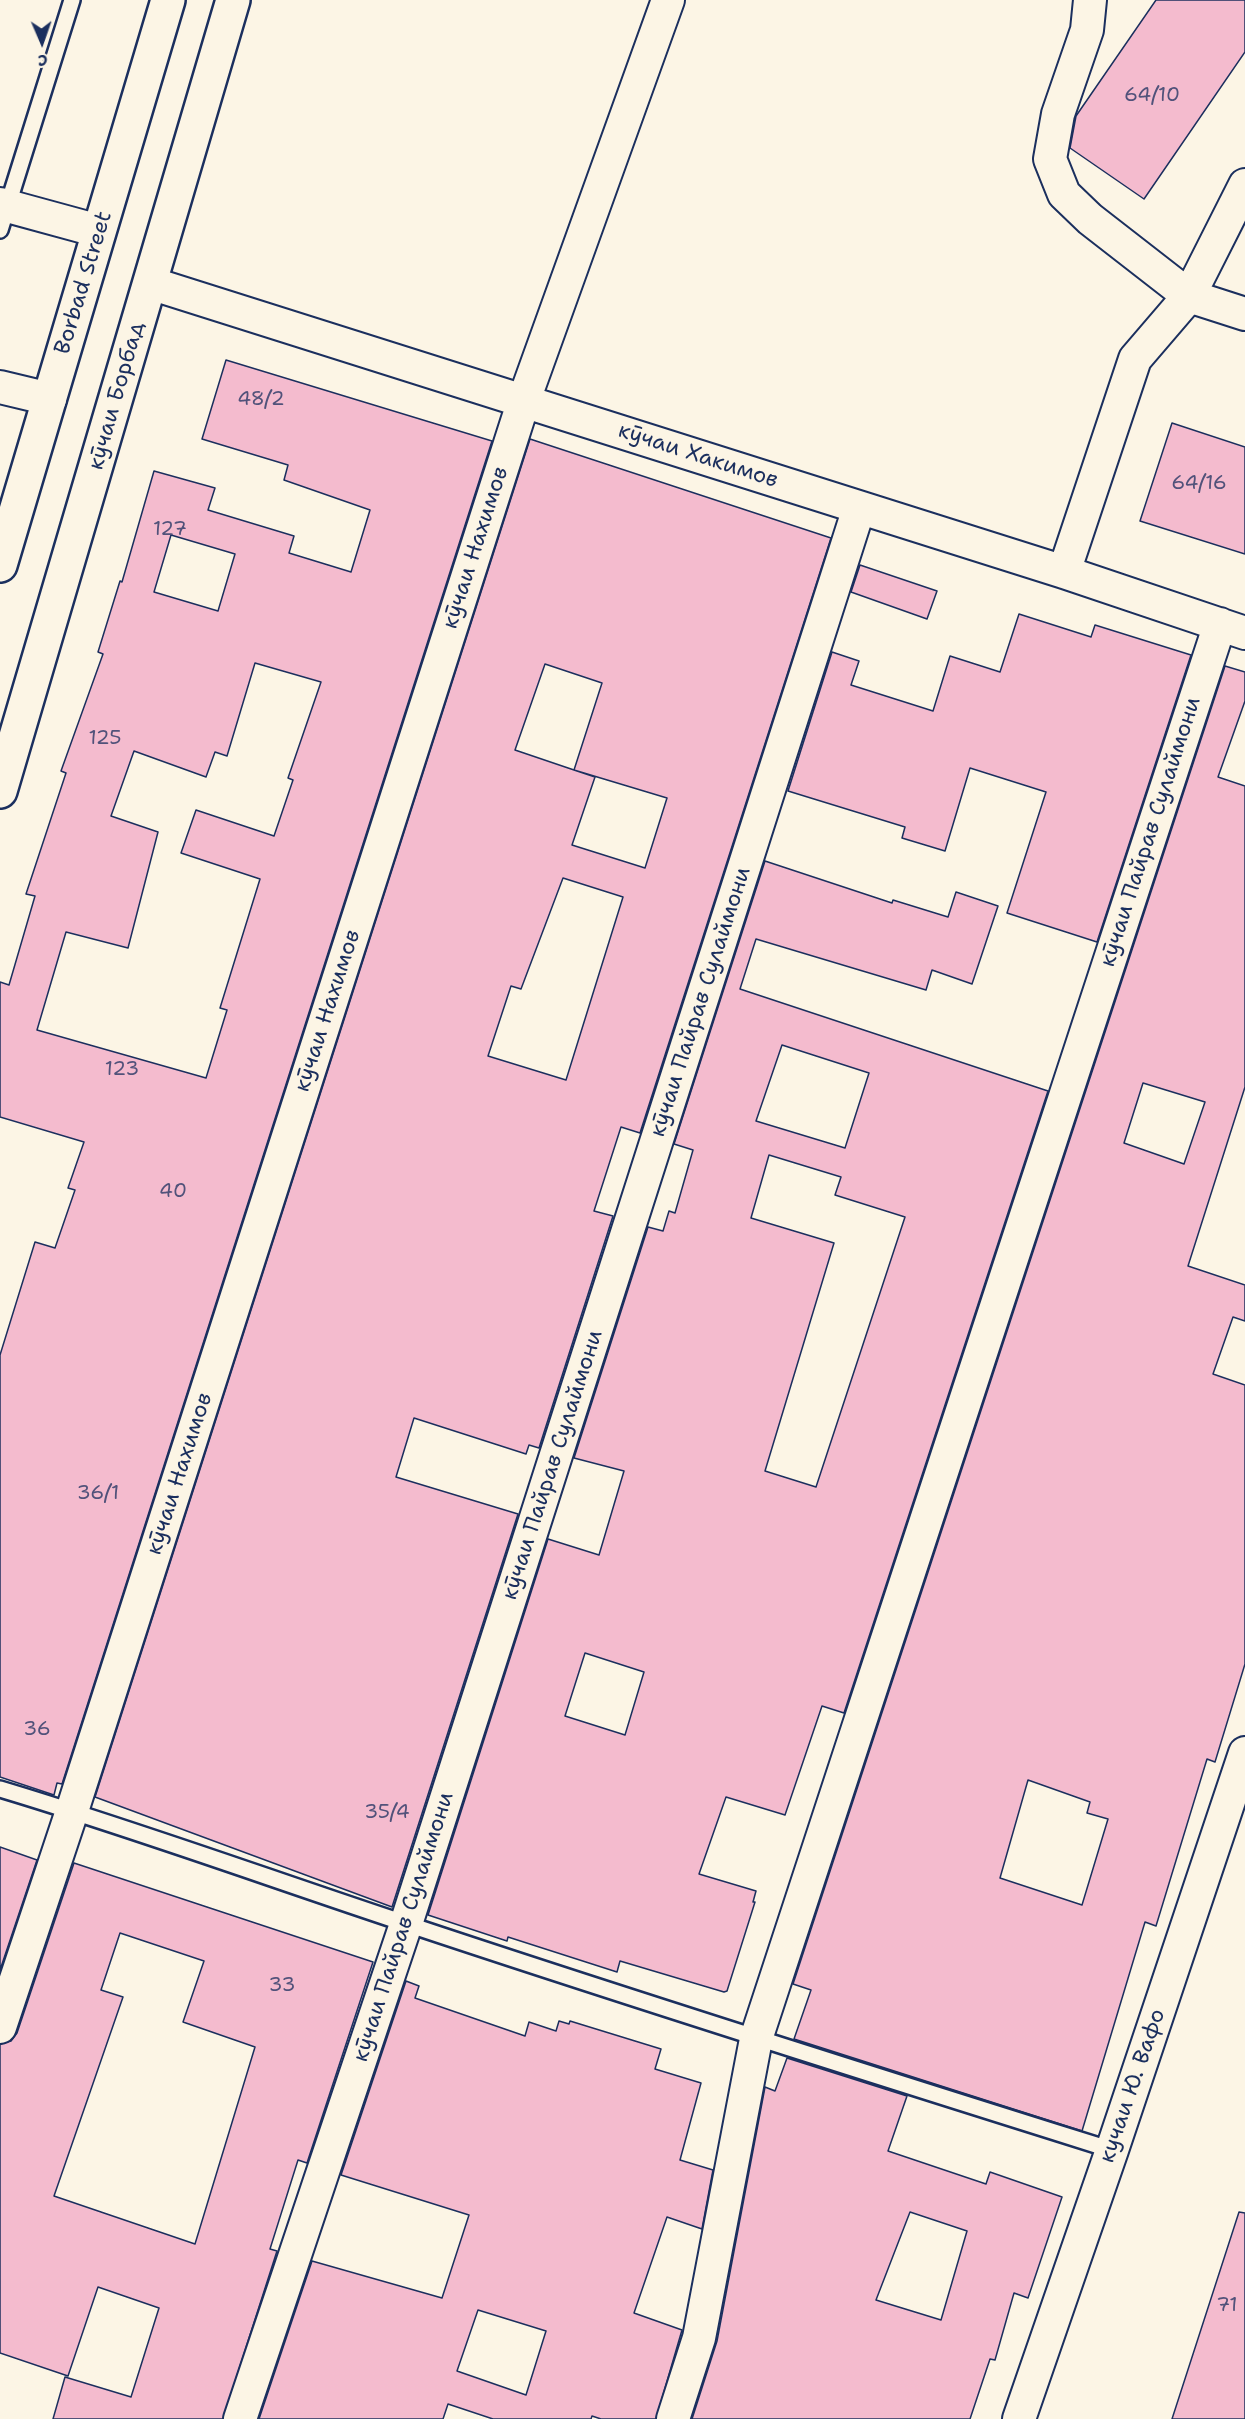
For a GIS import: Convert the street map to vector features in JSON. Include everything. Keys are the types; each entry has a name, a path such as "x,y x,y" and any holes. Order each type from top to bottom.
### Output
{"main road":[{"name":"Borbad Street","path":"0,565 168,0"},
{"name":"кӯчаи Борбад","path":"0,791 233,0"}],"street":[{"name":"кӯчаи Нахимов","path":"0,2027 72,1811 524,400 668,0"},
{"path":"1090,0 1087,30 1058,114 1050,159 1064,194 1090,219 1189,296 1245,314"},
{"path":"1064,572 1135,360 1189,296 1245,185"},
{"path":"2,214 99,231"},
{"name":"кӯчаи Хакимов","path":"150,283 1064,572 1232,628"},
{"path":"0,387 50,399"},
{"name":"кӯчаи Пайрав Сулаймони","path":"240,2419 406,1924 859,508"},
{"name":"кӯчаи Пайрав Сулаймони","path":"673,2419 699,2338 756,2039 1232,628"},
{"name":"кучаи Ю. Вафо","path":"1019,2419 1245,1753"}],"lane":[{"path":"2,214 72,0"},
{"path":"0,1789 756,2039 1112,2150"}],"building":[{"path":"1156,0 1245,0 1245,52 1144,199 1070,148 1076,116"},
{"path":"226,360 492,441 62,1784 57,1783 54,1795 0,1777 0,1355 35,1242 55,1248 75,1190 68,1188 84,1142 0,1117 0,982 9,985 35,896 26,894 66,773 61,771 103,654 98,652 120,581 122,582 154,471 215,488 208,510 294,536 289,553 351,572 370,510 284,480 288,465 202,439","holes":["171,535 235,554 218,611 154,592","255,663 321,682 288,778 293,780 274,836 196,810 181,853 260,879 220,1008 227,1010 206,1078 37,1030 66,932 128,948 158,832 111,816 134,751 206,777 215,752 227,756"]},
{"path":"1172,423 1245,447 1245,554 1140,521"},
{"path":"530,439 831,538 640,1133 621,1127 594,1211 613,1216 539,1448 529,1445 526,1454 414,1418 396,1477 518,1514 392,1907 95,1797","holes":["545,664 602,683 574,770 515,750","574,770 667,798 645,868 572,845 595,777","563,878 623,897 566,1080 488,1056 511,986 521,989"]},
{"path":"860,565 937,591 927,619 851,592"},
{"path":"1019,614 1091,637 1095,625 1191,655 1097,942 1007,913 1046,792 970,768 945,851 902,838 905,827 788,791 832,652 859,661 851,685 933,711 950,656 1000,672"},
{"path":"1225,666 1245,672 1245,701 1218,777 1245,786 1245,1087 1188,1266 1245,1285 1245,1321 1233,1317 1213,1374 1245,1385 1245,1664 1215,1762 1207,1759 1156,1926 1145,1922 1082,2131 794,2039 811,1990 793,1984","holes":["1143,1083 1205,1102 1184,1164 1124,1143","1028,1780 1090,1802 1087,1813 1108,1819 1082,1905 1000,1878"]},
{"path":"765,861 892,903 893,900 948,917 956,892 998,906 972,984 932,970 926,990 756,939 740,989 1048,1091 844,1713 822,1706 785,1815 726,1797 699,1874 756,1891 753,1902 755,1902 727,1991 724,1992 620,1961 617,1972 508,1937 507,1941 428,1915 548,1539 599,1555 624,1471 574,1458 648,1227 663,1231 669,1211 675,1213 693,1150 674,1144","holes":["782,1045 869,1073 845,1148 756,1121","769,1155 841,1177 835,1195 905,1217 816,1487 765,1471 834,1243 751,1218","585,1653 644,1672 625,1735 565,1716"]},
{"path":"0,1847 37,1860 0,1970"},
{"path":"74,1863 373,1962 307,2163 298,2160 270,2249 277,2251 223,2419 53,2419 65,2377 131,2397 159,2308 98,2287 68,2376 0,2353 0,2044 11,2041 17,2033","holes":["120,1933 204,1961 183,2022 255,2047 195,2244 54,2196 123,1997 101,1990"]},
{"path":"406,1981 419,1986 415,1998 525,2036 529,2022 556,2031 559,2021 569,2024 570,2021 661,2049 655,2069 701,2083 680,2160 713,2170 702,2229 667,2217 634,2313 682,2330 656,2419 601,2419 592,2416 591,2419 493,2419 448,2404 443,2419 259,2419 312,2261 442,2298 469,2215 341,2175","holes":["478,2310 546,2331 526,2395 457,2371"]},
{"path":"787,2058 907,2096 888,2151 986,2184 990,2172 1062,2197 1028,2298 1014,2293 995,2360 990,2359 970,2419 692,2419 717,2341 765,2087 775,2091","holes":["910,2212 967,2231 941,2320 876,2300"]},
{"path":"1239,2212 1245,2213 1245,2419 1172,2419"}]}
